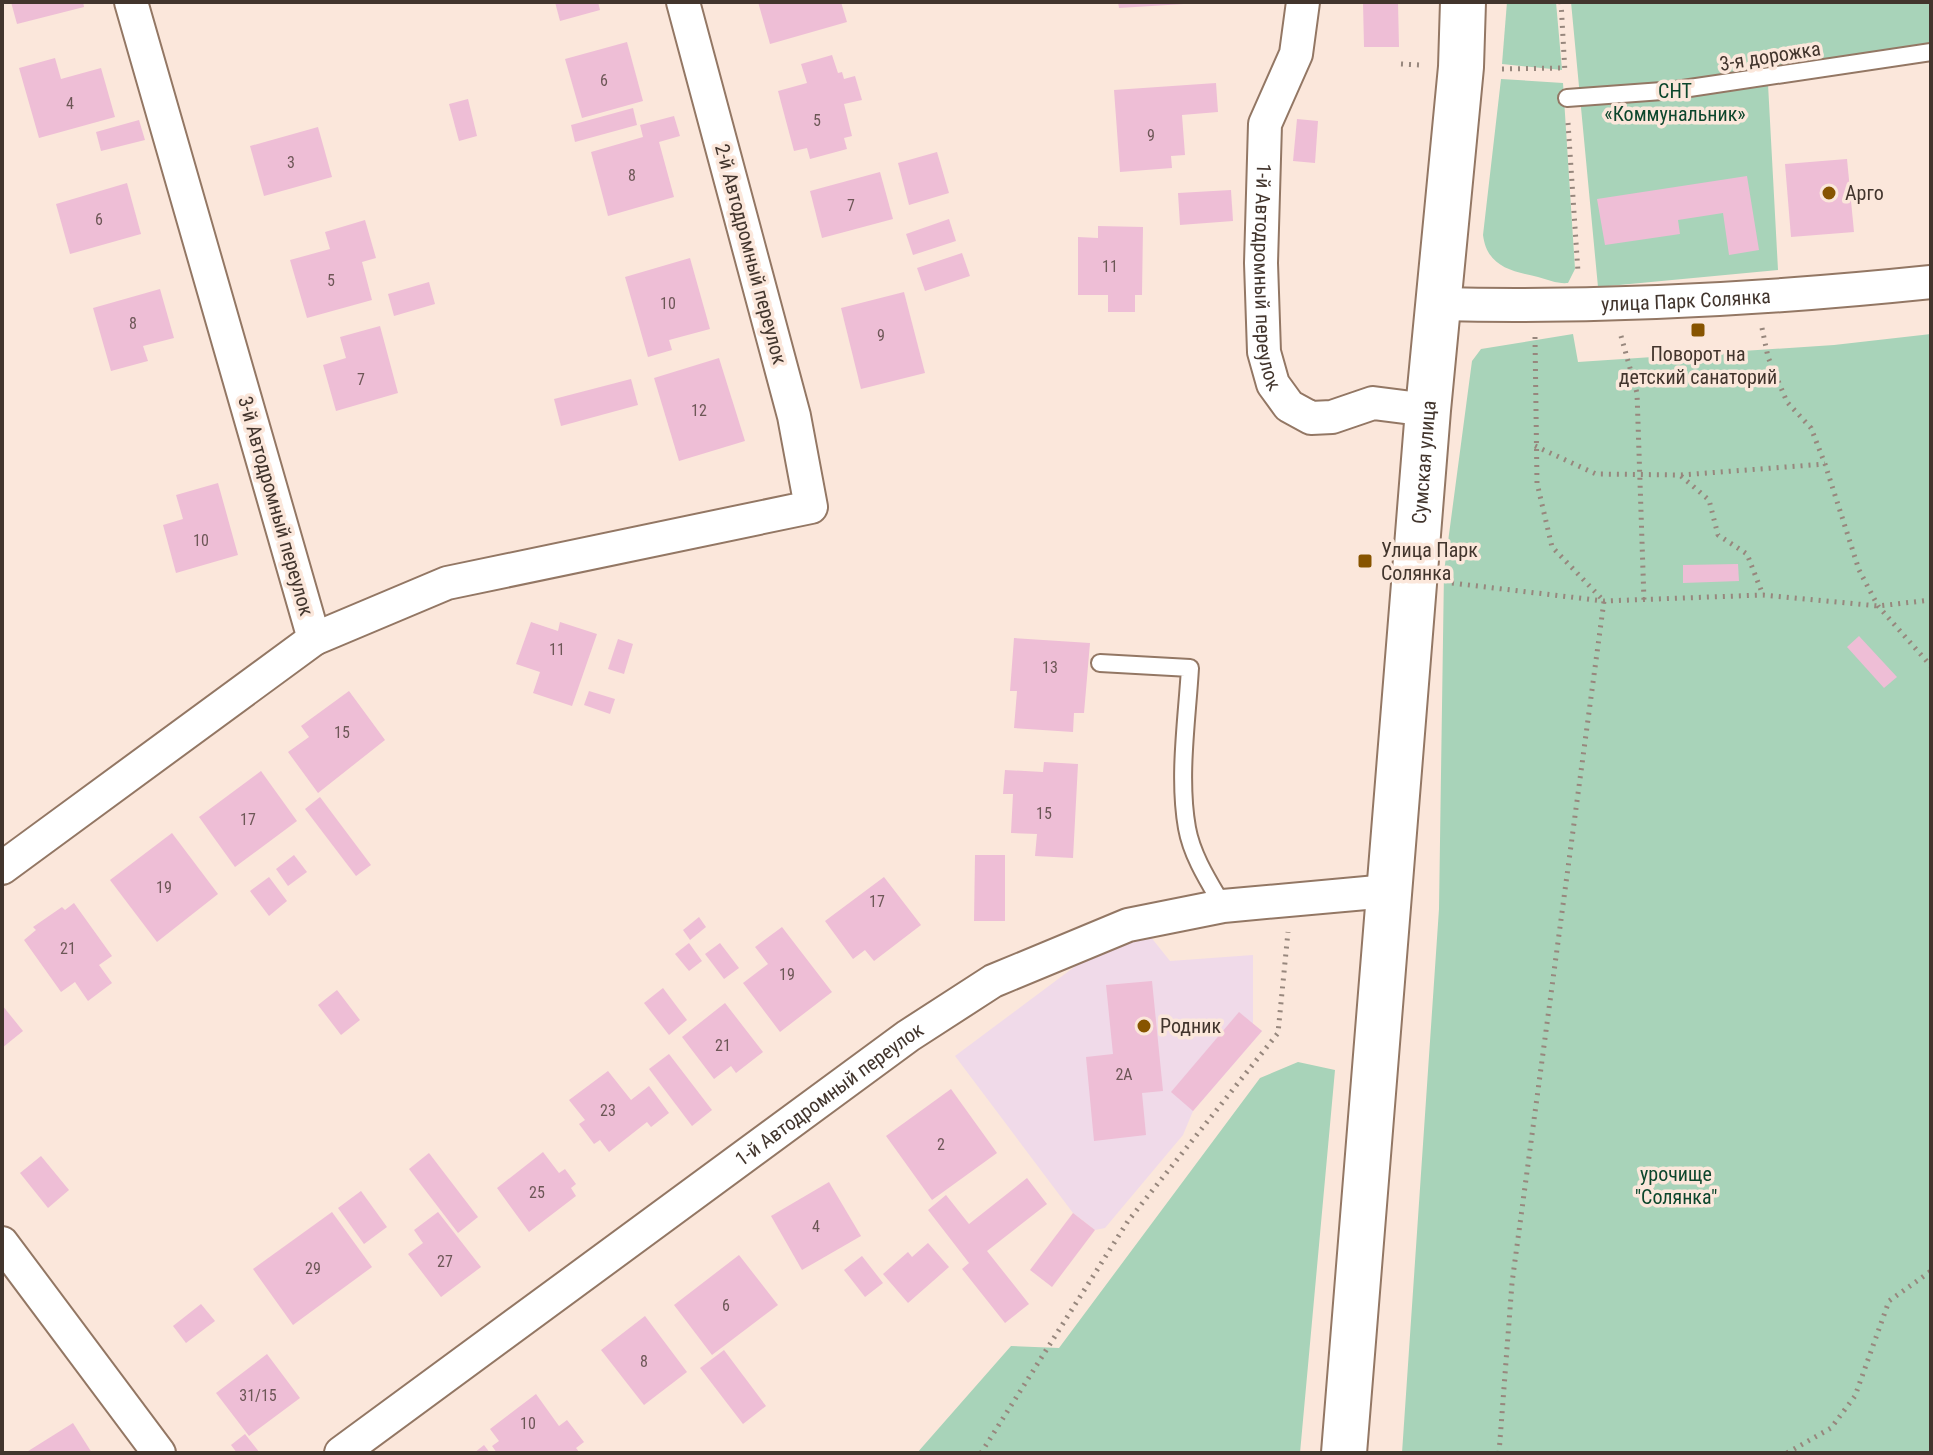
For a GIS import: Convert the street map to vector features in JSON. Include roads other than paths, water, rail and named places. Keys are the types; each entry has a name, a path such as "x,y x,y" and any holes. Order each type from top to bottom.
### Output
{"main road":[{"name":"Сумская улица","path":"1344,1453 1428,410 1461,67 1463,2"}],"street":[{"name":"3-й Автодромный переулок","path":"2,868 314,639 131,2"},
{"name":"2-й Автодромный переулок","path":"314,639 447,583 811,507 794,416 683,2"},
{"name":"1-й Автодромный переулок","path":"1303,2 1296,54 1265,124 1263,322 1264,352 1273,384 1289,406 1311,418 1332,417 1373,403 1428,410"},
{"name":"улица Парк Солянка","path":"1440,304 1535,307 1757,300 1931,282"},
{"name":"1-й Автодромный переулок","path":"341,1453 908,1036 993,981 1128,925 1223,906 1291,899 1387,907"},
{"path":"2,1243 159,1453"}],"lane":[{"name":"3-я дорожка","path":"1567,98 1676,90 1931,52"},
{"path":"1100,663 1190,668 1184,768 1187,829 1197,859 1223,906"}],"place":[{"name":"Арго","path":"1829,193"},
{"name":"Поворот на детский санаторий","path":"1698,330"},
{"name":"Улица Парк Солянка","path":"1365,561"},
{"name":"Родник","path":"1144,1026"}],"park label":[{"name":"СНТ «Коммунальник»","path":"1675,102"},
{"name":"урочище \"Солянка\"","path":"1676,1186"}]}
